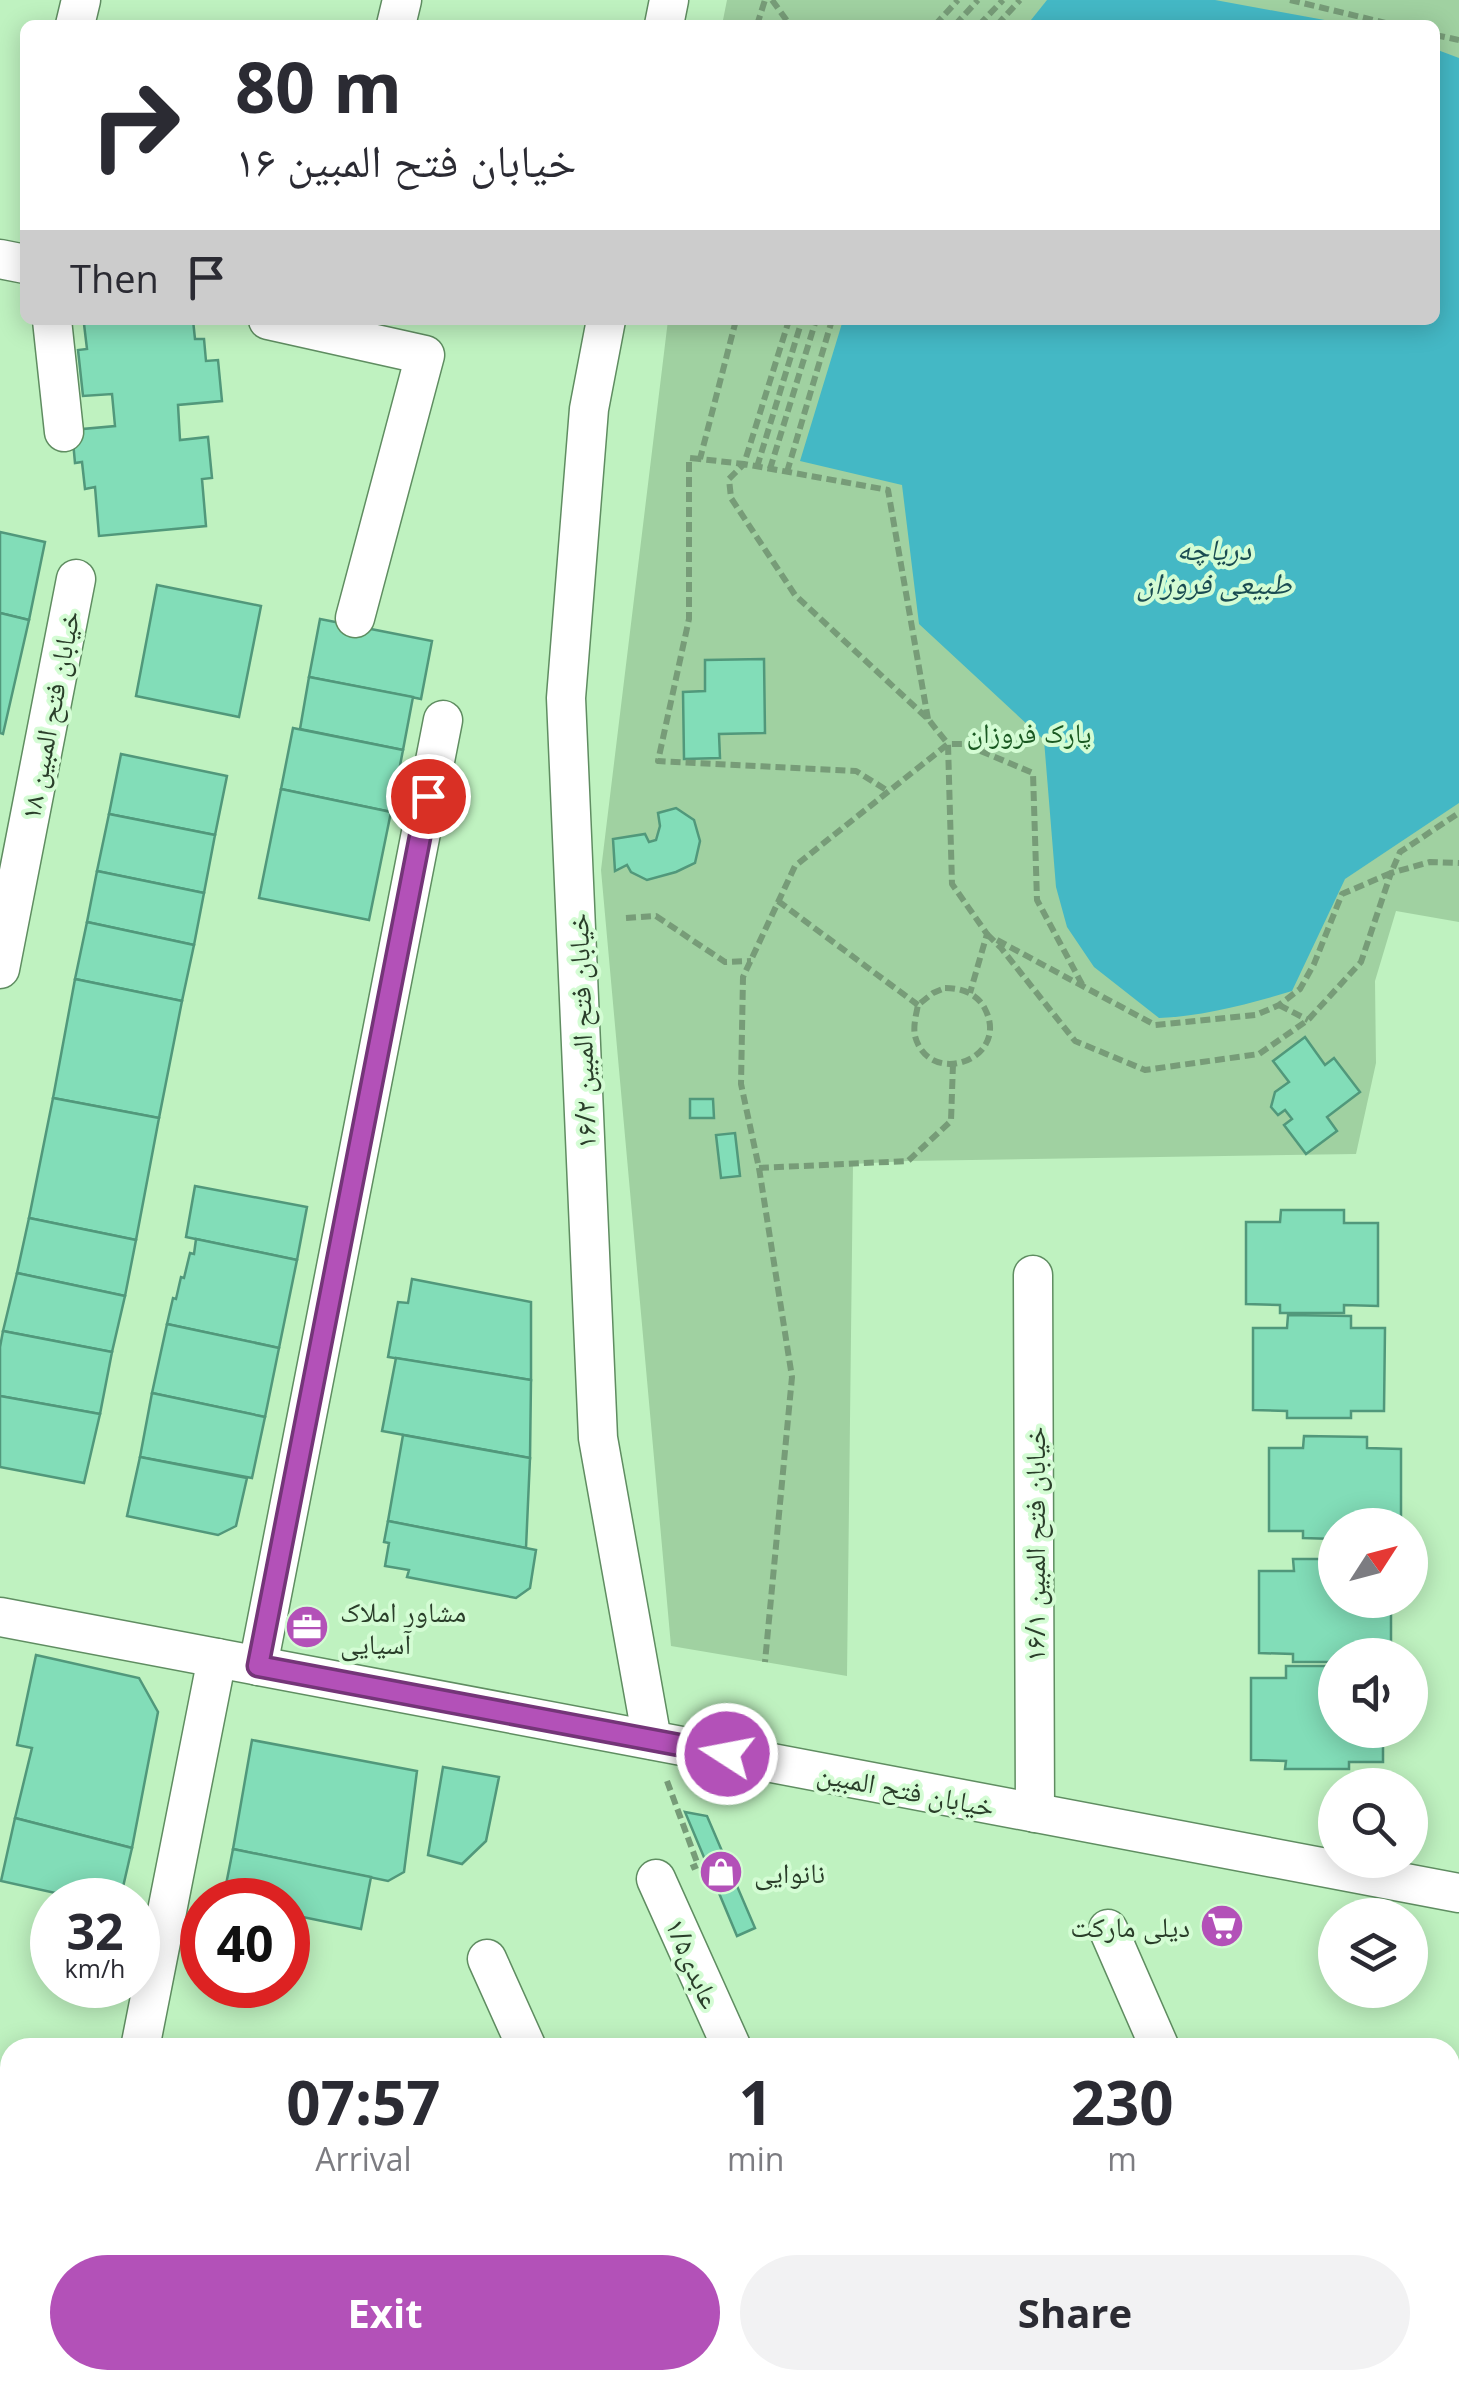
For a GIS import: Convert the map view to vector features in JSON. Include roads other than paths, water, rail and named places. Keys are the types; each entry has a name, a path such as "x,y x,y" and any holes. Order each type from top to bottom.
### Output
{"street":[{"path":"53,325 64,432"},
{"name":"خیابان فتح المبین ۱۶/۲","path":"605,325 589,410 566,698 598,1438 652,1740"},
{"path":"329,327 425,356 355,618"},
{"name":"خیابان فتح المبین ۱۸","path":"0,969 76,579"},
{"path":"258,1666 443,720"},
{"name":"خیابان فتح المبین ۱۶/۱","path":"1033,1275 1035,1813"},
{"name":"خیابان فتح المبین","path":"0,1617 1459,1894"},
{"path":"142,2038 217,1658"},
{"name":"عابدی۱/۵","path":"656,1879 728,2038"},
{"path":"1108,1930 1156,2038"},
{"path":"487,1958 523,2038"}],"water":[{"path":"1047,0 1215,0 1325,20 1031,20"},
{"name":"دریاچه طبیعی فروزان","path":"1440,51 1459,58 1459,803 1345,879 1292,991 1226,1009 1159,1018 1094,967 1067,927 1056,887 1044,740 919,624 902,485 800,461 841,325 1440,325"}],"place":[{"name":"مشاور املاک آسیایی","path":"307,1627"},
{"name":"نانوایی","path":"721,1872"},
{"name":"دیلی مارکت","path":"1222,1926"}],"park label":[{"name":"پارک فروزان","path":"1029,732"}]}
